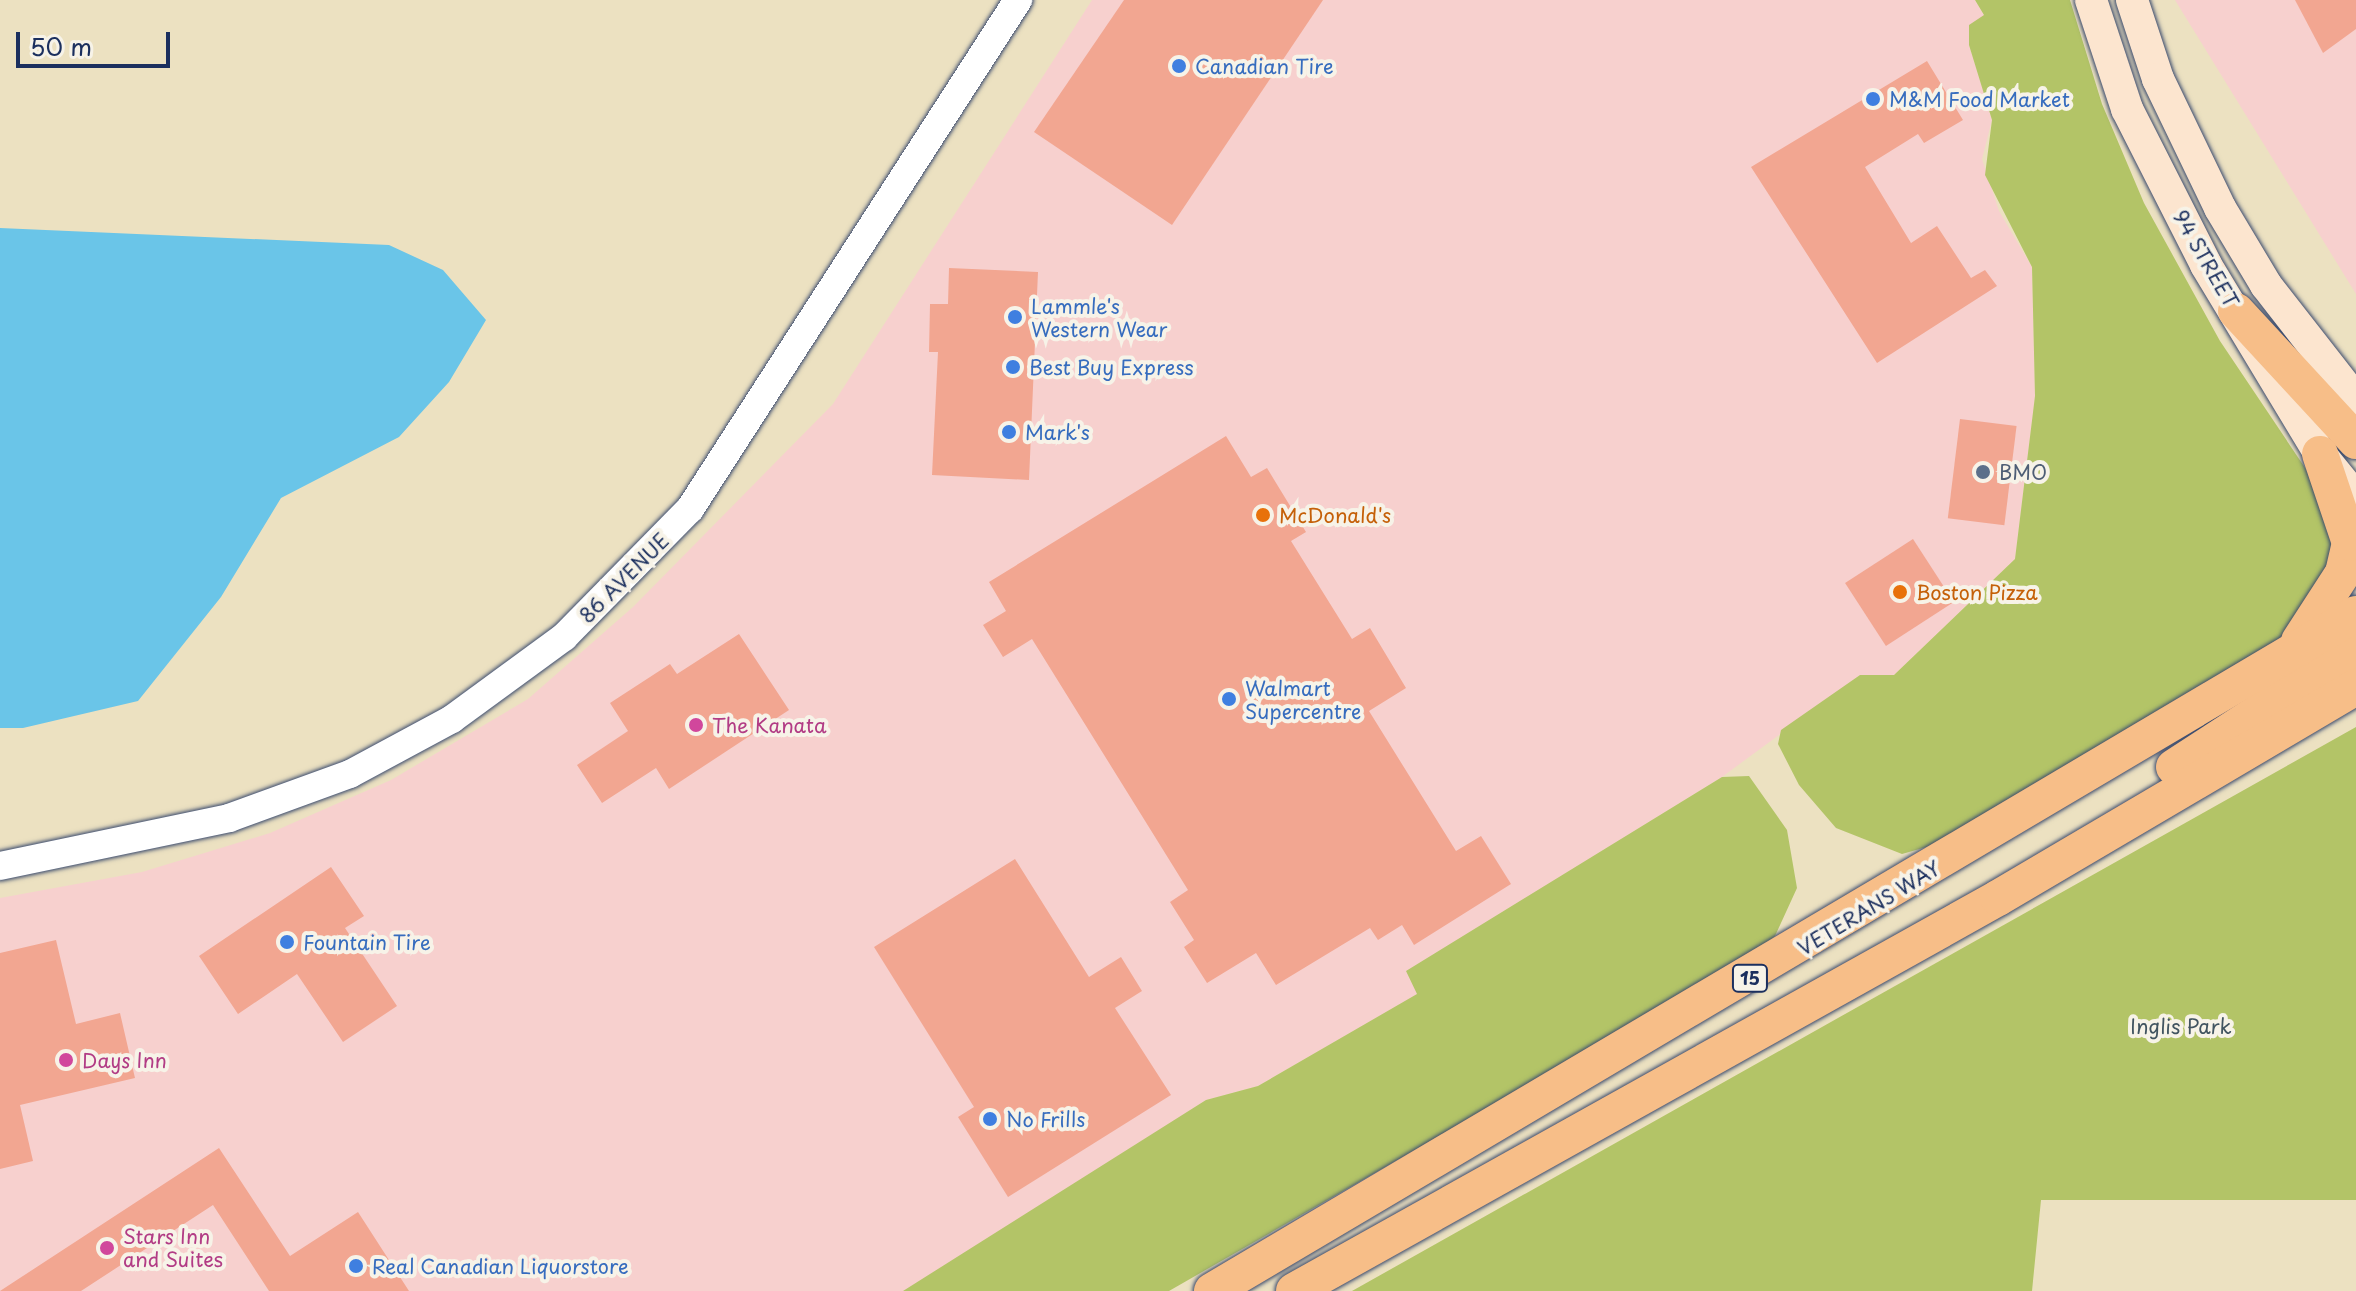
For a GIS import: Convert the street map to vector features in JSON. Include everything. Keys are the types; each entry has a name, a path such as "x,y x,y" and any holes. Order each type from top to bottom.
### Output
{"main road":[{"name":"94 STREET","path":"2091,0 2127,109 2236,311 2320,454 2356,498"},
{"name":"94 STREET","path":"2132,0 2158,79 2220,208 2266,285 2356,400"},
{"path":"2236,311 2356,441"},
{"path":"2284,658 2319,618 2350,543 2320,454"},
{"name":"VETERANS WAY","path":"1212,1291 2356,614"},
{"path":"1998,898 2024,865 2356,649"},
{"name":"15","path":"1294,1291 1998,898 2354,689"}],"street":[{"name":"86 AVENUE","path":"0,866 229,818 350,774 452,719 564,637 656,549 712,478 1018,0"}],"shaded area":[{"path":"1092,0 1975,0 1984,15 1969,45 1992,120 1982,159 1999,211 2032,267 2035,396 2015,559 1894,675 1860,675 1722,777 1407,971 1418,994 1258,1086 1206,1100 916,1291 0,1291 0,898 142,872 270,833 391,780 528,699 633,607 833,404"},
{"path":"2175,0 2356,0 2356,294"}],"green space":[{"path":"1975,0 2070,0 2102,104 2144,203 2220,341 2326,499 2332,551 2325,581 2296,624 2273,644 1944,842 1902,854 1836,828 1799,785 1778,744 1781,730 1860,675 1894,675 2015,559 2035,396 2032,267 1985,175 1992,120 1969,45 1969,25 1984,15"},
{"name":"Inglis Park","path":"2356,727 2356,1200 2041,1200 2032,1291 1352,1291"},
{"path":"1749,776 1787,830 1797,888 1775,936 1746,960 1169,1291 903,1291 1206,1100 1258,1086 1417,994 1406,971 1722,777"}],"water":[{"path":"0,228 389,245 443,270 486,320 449,382 399,437 281,498 221,597 138,701 23,728 0,728"}],"building":[{"name":"Canadian Tire","path":"1124,0 1323,0 1172,225 1034,132"},
{"path":"2295,0 2356,0 2356,29 2323,53"},
{"path":"1927,61 1963,120 1924,143 1918,134 1865,167 1911,243 1937,226 1971,278 1985,270 1997,286 1877,363 1751,167"},
{"path":"949,268 1038,272 1029,480 932,475 938,352 929,352 930,304 948,304"},
{"name":"BMO","path":"1960,419 2017,426 2004,525 1948,518"},
{"name":"Walmart Supercentre","path":"1226,436 1251,477 1267,468 1306,532 1291,541 1352,639 1370,628 1406,688 1369,711 1456,851 1481,836 1511,884 1414,945 1402,925 1378,940 1370,928 1276,985 1256,953 1207,983 1184,947 1194,940 1170,902 1188,890 1032,639 1003,657 983,625 1006,611 989,582"},
{"name":"Boston Pizza","path":"1913,539 1954,602 1886,646 1845,583"},
{"name":"The Kanata","path":"739,634 789,710 669,789 656,768 602,803 577,765 628,731 610,703 670,664 677,674"},
{"path":"1015,859 1089,977 1121,957 1142,991 1115,1008 1171,1095 1008,1197 958,1117 974,1107 874,947"},
{"name":"Fountain Tire","path":"331,867 364,916 345,928 397,1006 343,1042 297,974 238,1014 199,956"},
{"path":"56,940 76,1024 120,1013 135,1078 20,1105 33,1161 0,1169 0,953"},
{"name":"Stars Inn and Suites","path":"219,1148 290,1256 358,1212 409,1291 269,1291 213,1205 81,1291 0,1291"}],"place":[{"name":"Canadian Tire","path":"1179,66"},
{"name":"M&M Food Market","path":"1873,99"},
{"name":"Lammle's Western Wear","path":"1015,317"},
{"name":"Best Buy Express","path":"1013,367"},
{"name":"Mark's","path":"1009,432"},
{"name":"BMO","path":"1983,472"},
{"name":"McDonald's","path":"1263,515"},
{"name":"Boston Pizza","path":"1900,592"},
{"name":"Walmart Supercentre","path":"1229,699"},
{"name":"The Kanata","path":"696,725"},
{"name":"Fountain Tire","path":"287,942"},
{"name":"Days Inn","path":"66,1060"},
{"name":"No Frills","path":"990,1119"},
{"name":"Stars Inn and Suites","path":"107,1248"},
{"name":"Real Canadian Liquorstore","path":"356,1266"}]}
